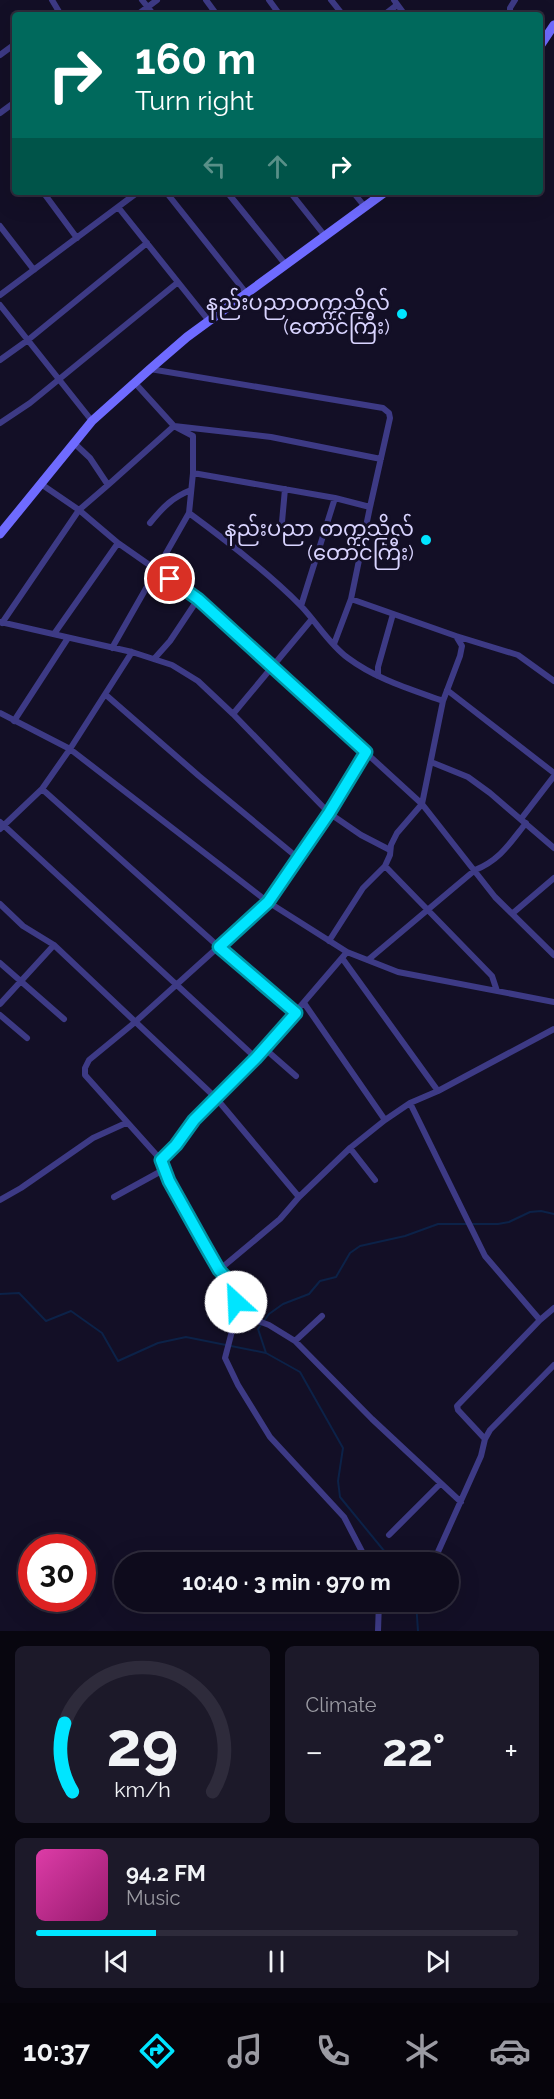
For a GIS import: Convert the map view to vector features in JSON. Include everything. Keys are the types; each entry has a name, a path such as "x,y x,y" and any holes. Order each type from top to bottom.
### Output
{"main road":[{"path":"543,42 554,26"},
{"path":"0,534 92,421 150,369 208,321 381,195"}],"street":[{"path":"142,0 152,12"},
{"path":"141,12 157,0"},
{"path":"331,0 341,12"},
{"path":"45,195 77,238"},
{"path":"0,295 134,195"},
{"path":"168,195 247,294"},
{"path":"229,195 286,265"},
{"path":"292,195 325,236"},
{"path":"355,195 365,207"},
{"path":"118,207 208,321"},
{"path":"0,226 34,270"},
{"path":"0,360 147,243"},
{"path":"1,421 30,403 177,283"},
{"path":"0,305 92,421"},
{"path":"150,369 383,408 389,412 390,418 351,599 334,644"},
{"path":"112,648 189,513 193,473 193,436 174,426 135,383"},
{"path":"381,459 271,437 174,426 79,510 1,623 132,652 172,665 198,681 329,813 390,850"},
{"path":"74,442 90,458 108,485"},
{"path":"193,473 335,498 370,507"},
{"path":"40,484 79,510 118,543 198,599 366,752 422,804 495,897 554,955"},
{"path":"282,522 285,489"},
{"path":"150,523 176,495 191,490"},
{"path":"301,606 335,498"},
{"path":"189,513 223,538 301,606 345,656 378,676 443,701"},
{"path":"54,634 118,543"},
{"path":"154,659 170,641 198,599"},
{"path":"351,599 456,636 518,654 554,681"},
{"path":"378,676 378,667 393,614"},
{"path":"233,714 312,619"},
{"path":"328,941 363,888 385,866 397,833 422,804 443,701 460,656 462,646 456,636"},
{"path":"14,721 68,638"},
{"path":"132,652 70,750 42,789 1,826 256,1058"},
{"path":"368,960 475,870 489,864 500,855 554,775 447,690"},
{"path":"105,695 298,858"},
{"path":"0,713 70,750 268,902 348,952 398,972 554,1002"},
{"path":"362,1552 344,1517 270,1437 238,1385 225,1358 238,1308 230,1282 219,1270 169,1181 161,1160 85,1075 85,1068 89,1060 134,1023 268,902 329,813 366,752"},
{"path":"430,762 468,777 554,848"},
{"path":"42,789 296,1013"},
{"path":"385,866 492,976 497,991"},
{"path":"513,913 554,878"},
{"path":"0,904 23,926 54,945 216,1098 299,1197"},
{"path":"0,1004 54,945"},
{"path":"161,1160 176,1145 194,1120 256,1058 348,952"},
{"path":"342,958 438,1091"},
{"path":"0,963 64,1018"},
{"path":"304,1003 385,1120"},
{"path":"0,1015 27,1038"},
{"path":"219,1270 280,1219 299,1197 350,1148 385,1120 410,1103 438,1091 554,1029"},
{"path":"264,1048 296,1076"},
{"path":"410,1103 485,1256 540,1320"},
{"path":"0,1200 93,1138 126,1123"},
{"path":"350,1148 375,1180"},
{"path":"114,1197 165,1169"},
{"path":"238,1308 295,1341 372,1419 461,1502"},
{"path":"485,1439 458,1410 457,1406 554,1308"},
{"path":"295,1341 322,1316"},
{"path":"438,1552 481,1456 490,1430 554,1365"},
{"path":"389,1535 440,1484"},
{"path":"378,1631 379,1612"}],"waterway":[{"path":"266,1353 258,1329 269,1314 283,1304 309,1294 320,1281 336,1277 350,1253 360,1246 405,1236 438,1224 498,1224 509,1222 530,1212 541,1211 554,1214"},
{"path":"0,1294 19,1293 46,1321 71,1311 102,1333 118,1361 158,1343 186,1337 266,1353 300,1372 343,1448 338,1481 340,1497 385,1552"},
{"path":"417,1612 418,1631"}],"place":[{"name":"နည်းပညာတက္ကသိုလ် (တောင်ကြီး)","path":"402,314"},
{"name":"နည်းပညာ တက္ကသိုလ် (တောင်ကြီး)","path":"426,540"}],"route":[{"path":"170,579 198,599 366,752 329,813 268,902 219,947 296,1013 256,1058 194,1120 176,1145 161,1160 169,1181 203,1242 219,1270 230,1282 236,1302"}]}
